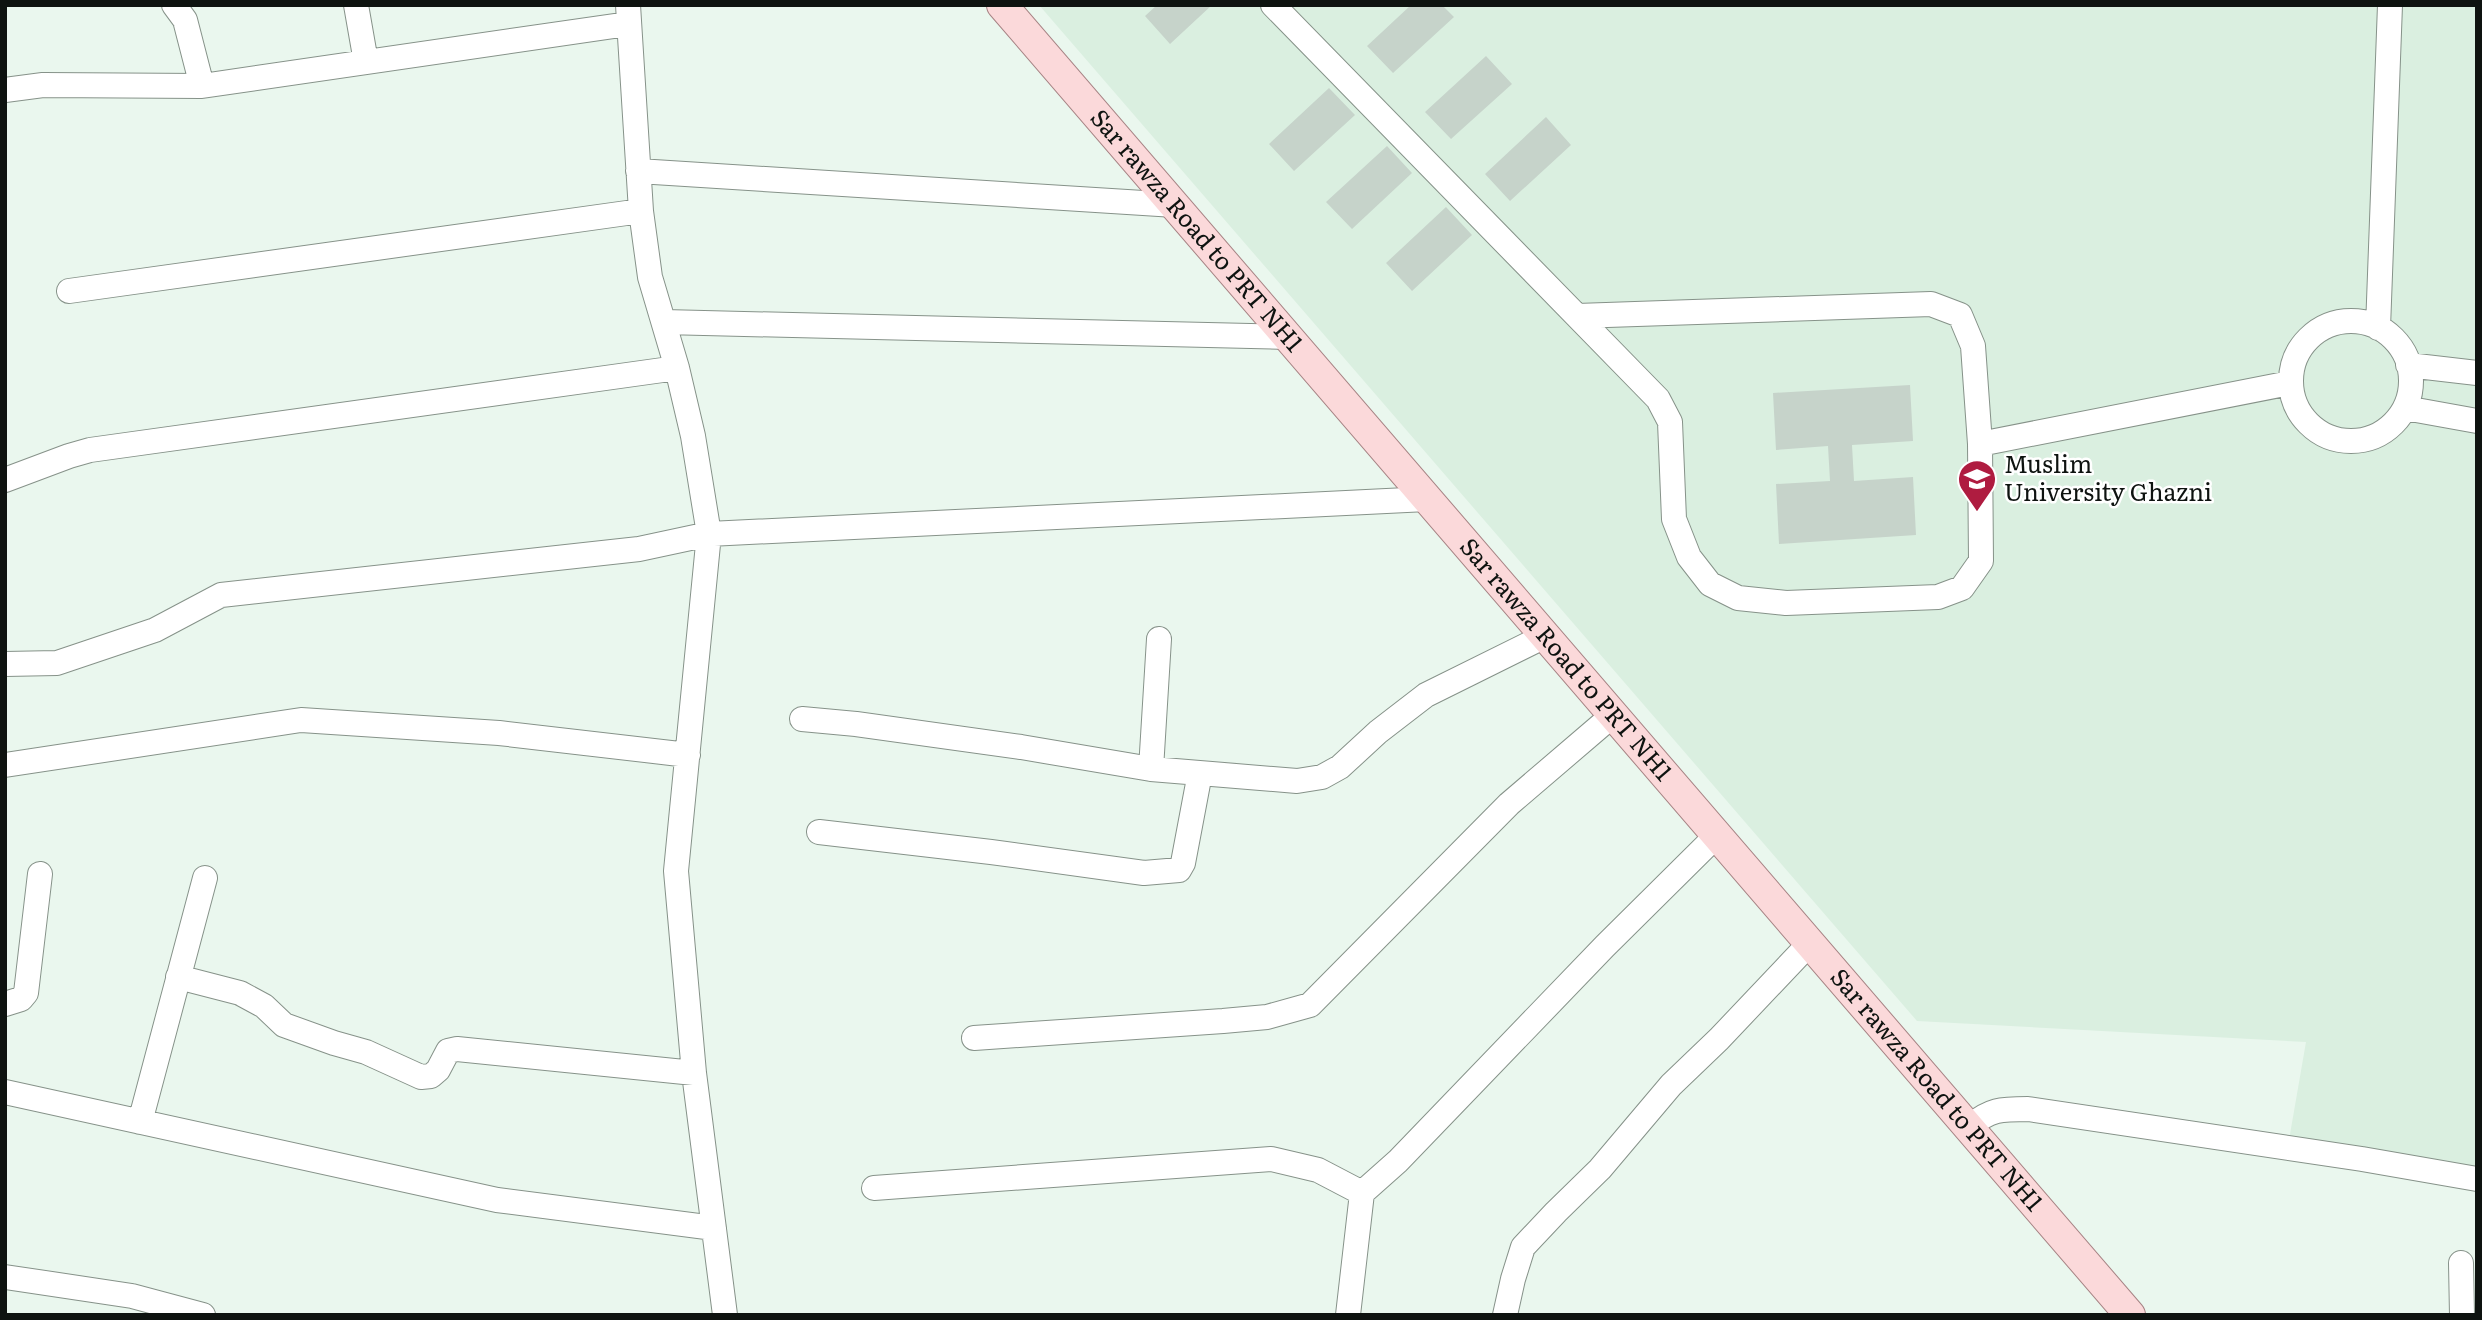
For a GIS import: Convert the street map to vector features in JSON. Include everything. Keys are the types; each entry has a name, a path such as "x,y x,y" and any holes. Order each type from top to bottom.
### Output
{"main road":[{"name":"Sar rawza Road to PRT NH1","path":"1002,5 2130,1315"}],"street":[{"path":"174,5 185,20 202,86"},
{"path":"356,5 366,62"},
{"path":"2378,328 2390,5"},
{"path":"1286,10 1577,316 1658,399 1670,422 1674,519 1689,557 1710,584 1738,598 1786,603 1938,597 1962,589 1981,561 1980,444 1973,346 1961,315 1931,304 1577,316"},
{"path":"5,90 43,85 202,86 366,62 628,15 641,211 650,276 677,368 693,436 709,534 676,871 694,1073 725,1315"},
{"path":"638,171 1175,205"},
{"path":"69,291 641,211"},
{"path":"2356,321 2378,328 2391,337 2403,352 2408,365 2410,389 2405,408 2394,424 2378,435 2359,441 2340,440 2322,434 2305,421 2294,403 2290,383 2293,362 2303,344 2319,330 2337,323 2356,321"},
{"path":"664,322 1288,337"},
{"path":"2408,365 2477,373"},
{"path":"5,480 90,450 677,368"},
{"path":"1980,444 2290,383"},
{"path":"2405,408 2477,421"},
{"path":"5,664 57,663 155,630 221,595 639,549 709,534 1427,499"},
{"path":"803,719 1021,747 1151,769 1297,781 1322,777 1340,767 1378,732 1426,695 1545,636"},
{"path":"1151,769 1159,639"},
{"path":"974,1038 1267,1017 1310,1005 1508,804 1613,715"},
{"path":"5,765 302,720 499,733 688,755"},
{"path":"819,832 1144,873 1170,873 1179,870 1182,863 1200,773"},
{"path":"1348,1315 1362,1193 1398,1161 1605,946 1717,835"},
{"path":"5,1004 21,999 26,993 40,874"},
{"path":"141,1122 205,878"},
{"path":"1505,1315 1523,1247 1600,1170 1671,1085 1719,1039 1810,943"},
{"path":"178,977 240,993 264,1006 284,1025 334,1044 366,1052 421,1077 431,1076 439,1070 448,1051 457,1049 694,1073"},
{"path":"5,1092 497,1200 714,1228"},
{"path":"1969,1127 1984,1115 2000,1109 2028,1109 2477,1179"},
{"path":"874,1188 1271,1159 1318,1170 1362,1193"},
{"path":"2461,1263 2462,1315"},
{"path":"5,1277 132,1296 203,1315"}],"shaded area":[{"name":"Muslim University Ghazni","path":"1039,5 2477,5 2477,1171 2289,1140 2306,1042 1917,1021"}],"building":[{"path":"1157,5 1212,5 1170,44 1145,16"},
{"path":"1411,5 1442,5 1454,17 1393,73 1367,46"},
{"path":"1486,56 1512,84 1451,139 1425,112"},
{"path":"1329,88 1355,115 1294,171 1269,144"},
{"path":"1546,117 1571,145 1510,201 1485,174"},
{"path":"1387,146 1412,173 1352,229 1326,202"},
{"path":"1446,207 1472,235 1412,291 1386,263"},
{"path":"1910,385 1913,441 1852,445 1854,481 1913,477 1916,535 1779,544 1776,484 1830,481 1828,446 1776,450 1773,393"}],"place":[{"name":"Muslim University Ghazni","path":"1977,513"}]}
